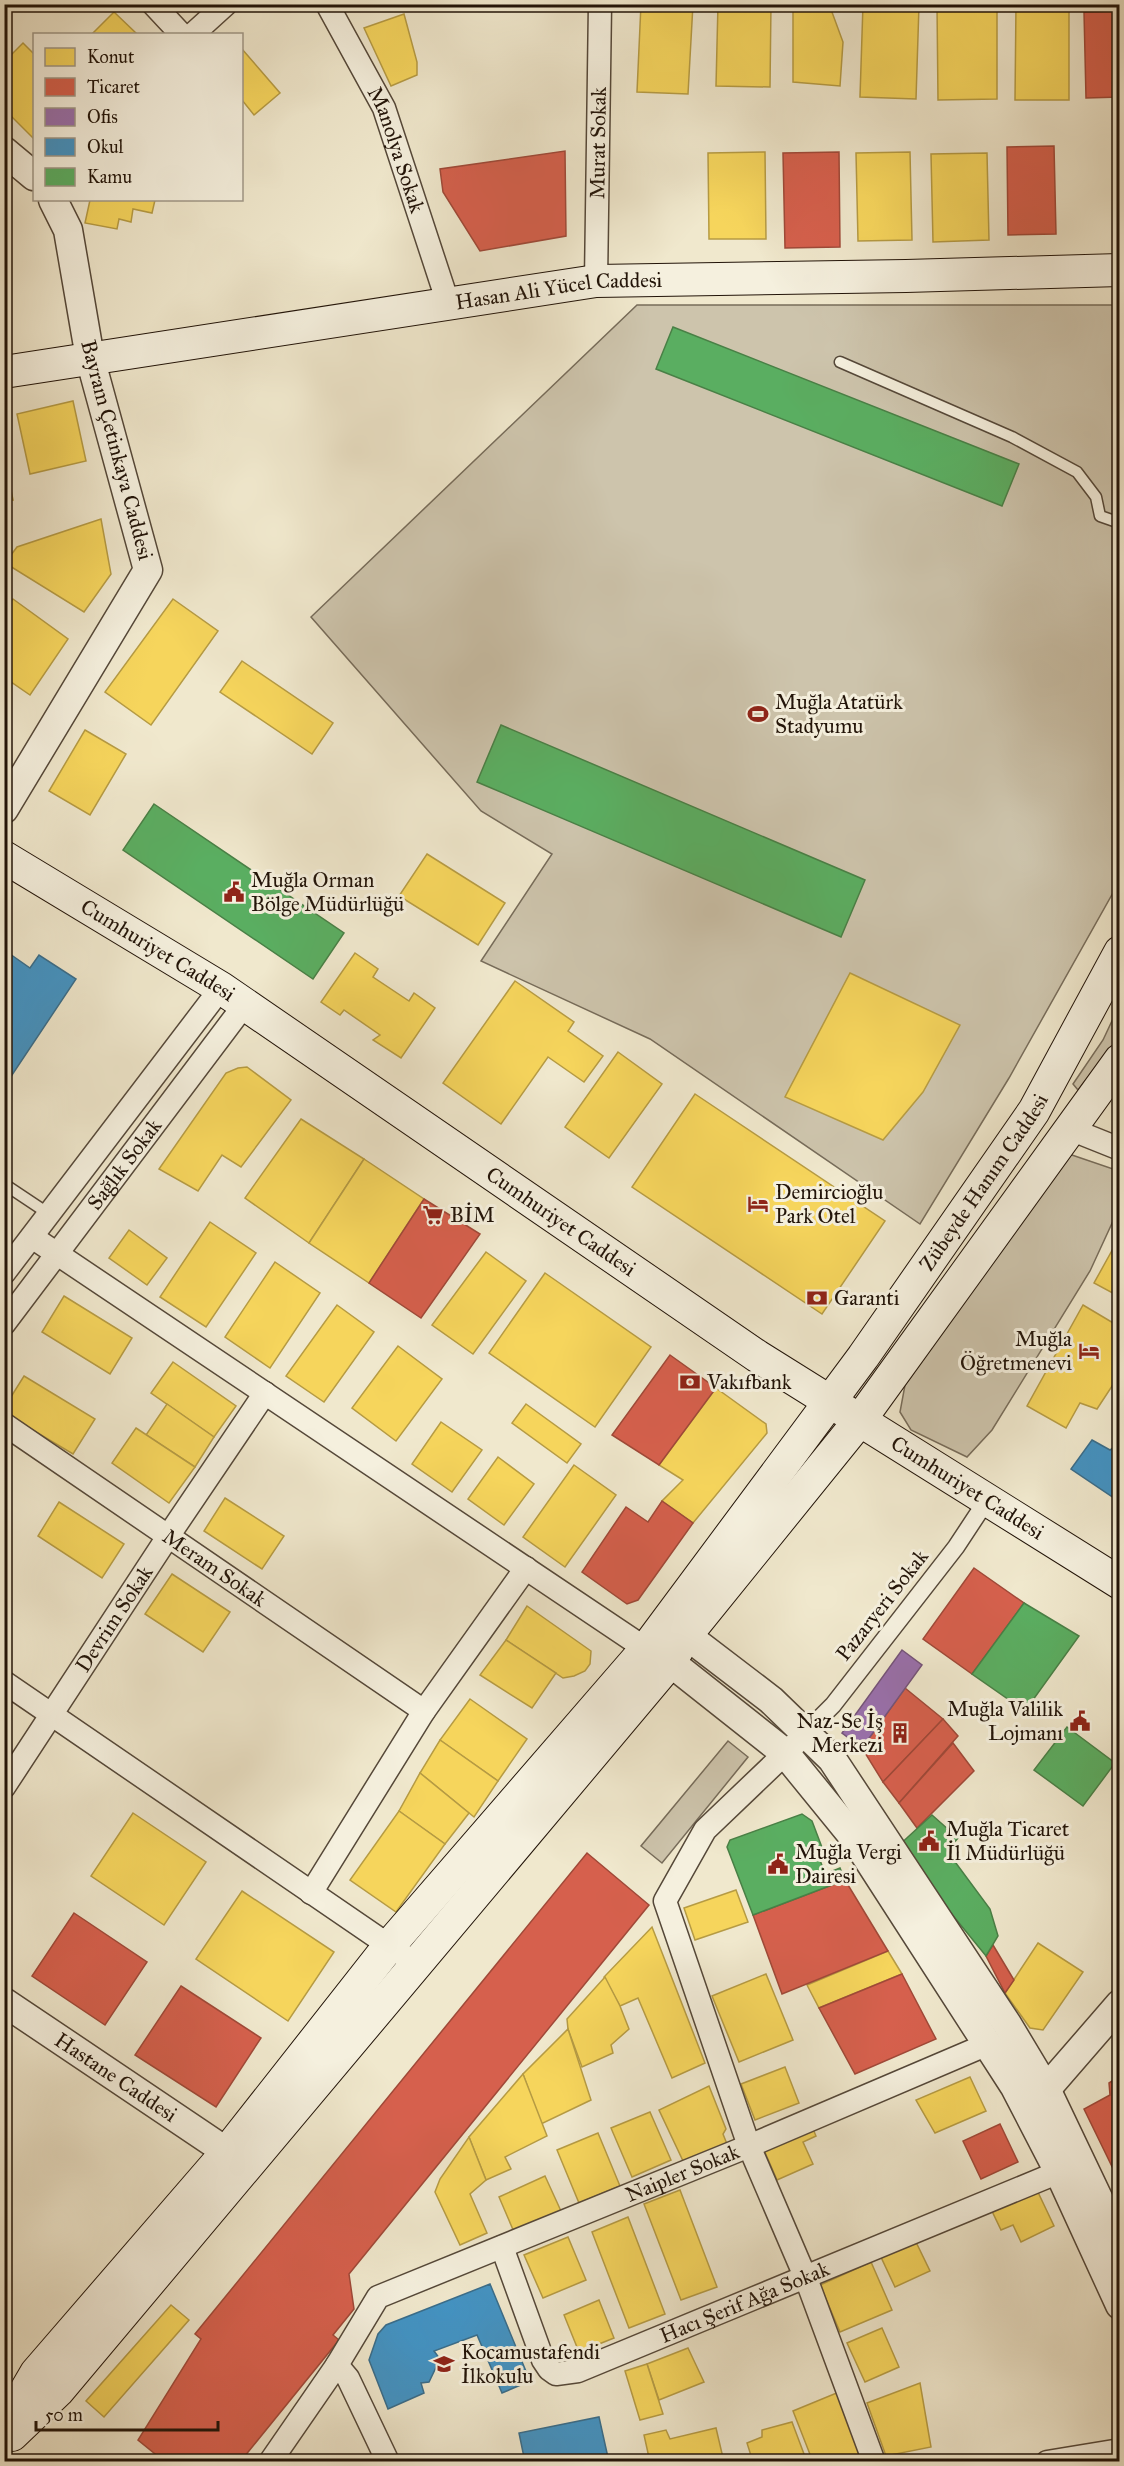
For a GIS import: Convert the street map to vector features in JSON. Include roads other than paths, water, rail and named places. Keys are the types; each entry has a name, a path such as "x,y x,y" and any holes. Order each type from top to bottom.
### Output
{"main road":[{"name":"Hasan Ali Yücel Caddesi","path":"4,372 596,281 1119,270"},
{"name":"Cumhuriyet Caddesi","path":"4,857 233,996 757,1356 1119,1583"},
{"name":"Zübeyde Hanım Caddesi","path":"677,1627 830,1402 1035,1111 1119,952"},
{"name":"Zübeyde Hanım Caddesi","path":"677,1627 860,1420 1119,1060"},
{"path":"1035,1111 1070,1130"},
{"path":"4,2442 58,2391 416,1964 658,1655 677,1627"},
{"path":"4,2428 36,2373 227,2152 389,1946 658,1655"}],"street":[{"path":"153,4 180,33"},
{"path":"194,33 226,4"},
{"name":"Manolya Sokak","path":"327,4 384,108 448,303"},
{"name":"Murat Sokak","path":"596,281 600,4"},
{"path":"4,151 33,175"},
{"name":"Bayram Çetinkaya Caddesi","path":"4,809 148,570 90,358 68,230 54,201"},
{"name":"Sağlık Sokak","path":"4,1273 50,1214 233,996"},
{"name":"Sağlık Sokak","path":"4,1324 58,1255 233,996"},
{"path":"1070,1130 1119,1149"},
{"path":"32,1237 658,1655 785,1753 855,1839 1028,2110 1059,2172 1119,2305"},
{"name":"Devrim Sokak","path":"4,1787 265,1393"},
{"name":"Meram Sokak","path":"4,1424 424,1711"},
{"name":"Pazaryeri Sokak","path":"805,1733 832,1705 956,1547 987,1500"},
{"path":"311,1893 424,1711 526,1568"},
{"path":"677,1627 771,1700 832,1759 1007,2024 1046,2089 1119,2244"},
{"path":"4,1682 416,1964"},
{"path":"805,1733 705,1830 665,1901 749,2146 805,2277 874,2462"},
{"name":"Hastane Caddesi","path":"4,2002 227,2152"},
{"path":"1028,2110 1119,2004"},
{"name":"Naipler Sokak","path":"337,2365 378,2297 749,2146 988,2044"},
{"name":"Hacı Şerif Ağa Sokak","path":"502,2247 543,2360 556,2374 578,2371 1059,2172"},
{"path":"270,2462 337,2365 348,2378 388,2462"},
{"path":"1047,2462 1119,2450"}],"lane":[{"path":"840,362 1012,437 1077,472 1096,497 1100,516 1119,523"},
{"path":"4,1184 50,1214"}],"place":[{"name":"Muğla Atatürk Stadyumu","path":"758,714"},
{"name":"Muğla Orman Bölge Müdürlüğü","path":"234,892"},
{"name":"Demircioğlu Park Otel","path":"758,1204"},
{"name":"BİM","path":"433,1215"},
{"name":"Garanti","path":"817,1298"},
{"name":"Muğla Öğretmenevi","path":"1089,1351"},
{"name":"Vakıfbank","path":"690,1382"},
{"name":"Muğla Valilik Lojmanı","path":"1080,1721"},
{"name":"Naz-Se İş Merkezi","path":"900,1733"},
{"name":"Muğla Ticaret İl Müdürlüğü","path":"929,1841"},
{"name":"Muğla Vergi Dairesi","path":"778,1864"},
{"name":"Kocamustafendi İlkokulu","path":"444,2364"}]}
